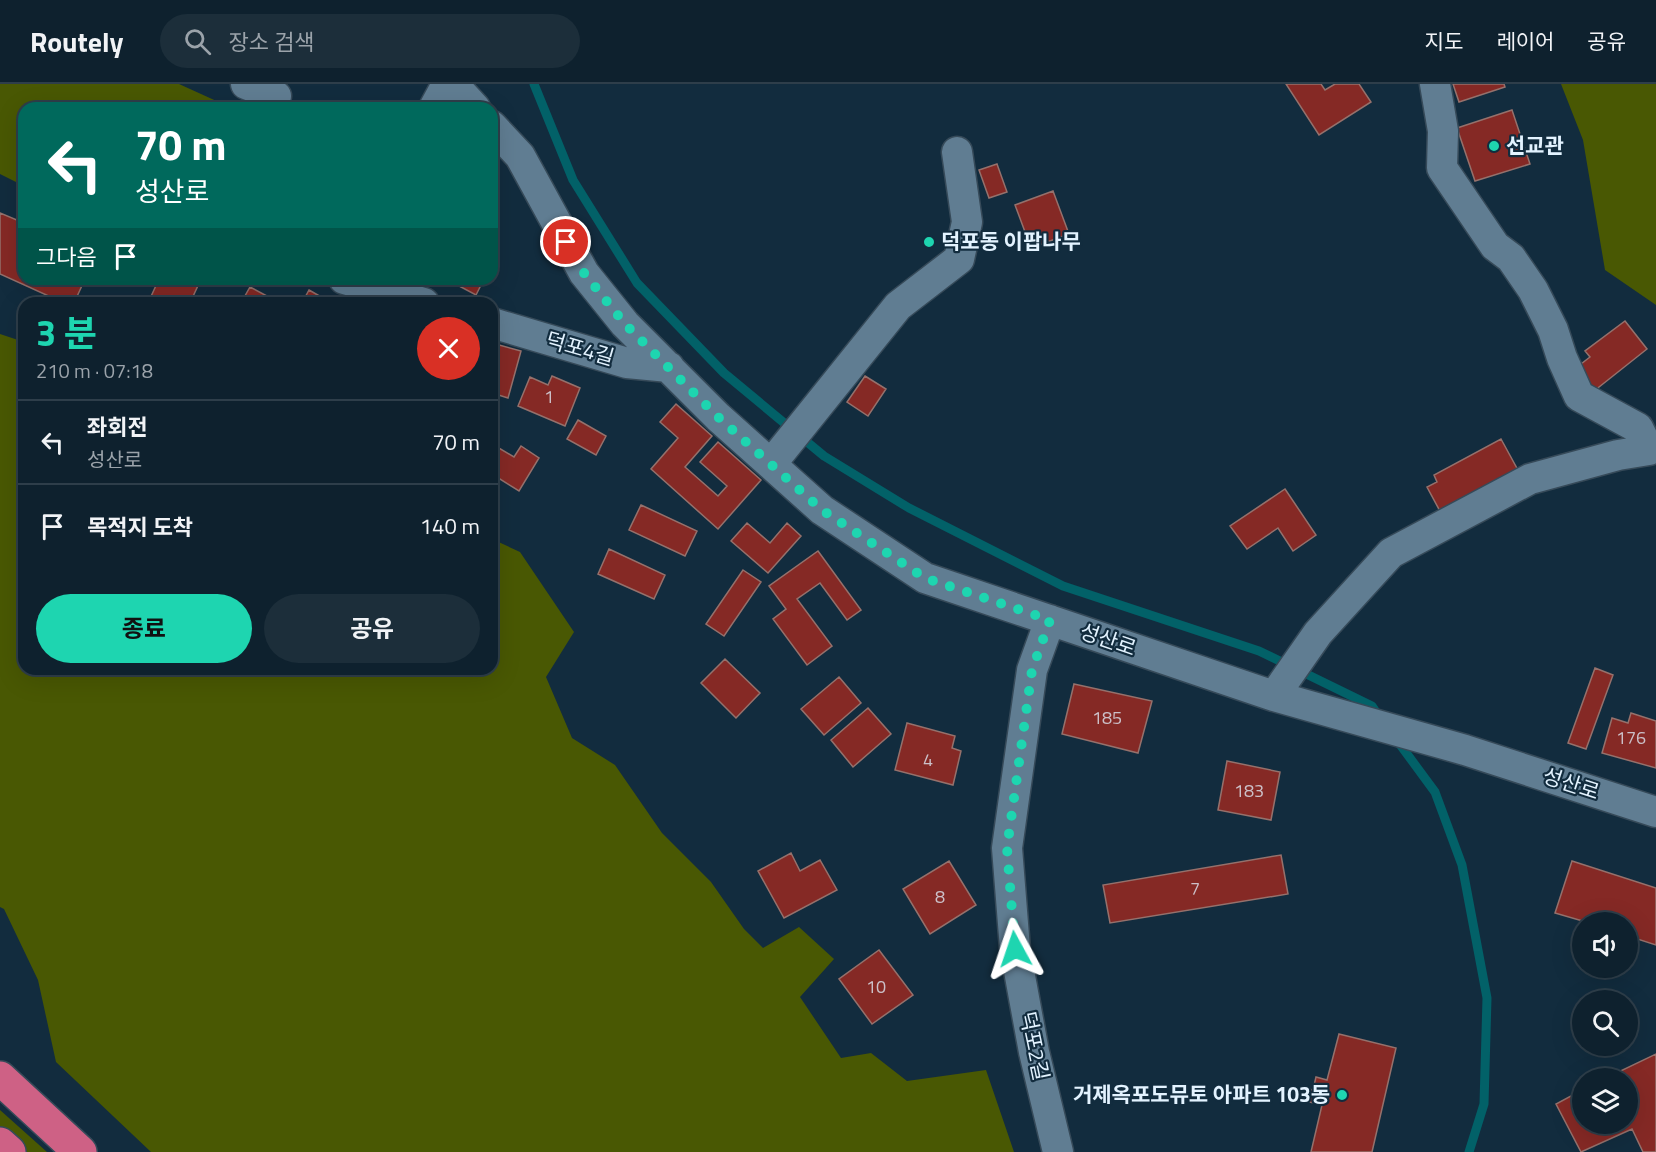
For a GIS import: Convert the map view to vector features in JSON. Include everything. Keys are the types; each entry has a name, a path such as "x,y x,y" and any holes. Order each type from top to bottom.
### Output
{"highway":[{"path":"0,1078 81,1152"},
{"path":"0,1144 9,1152"}],"street":[{"path":"246,84 276,96 273,102"},
{"path":"437,102 447,84"},
{"path":"453,84 470,102"},
{"path":"1274,696 1318,633 1391,553 1530,479 1618,454 1649,450 1638,429 1579,396 1562,358 1553,330 1533,290 1511,258 1495,246 1442,168 1443,131 1435,84"},
{"name":"성산로","path":"498,132 520,156 584,273 625,324 718,417 822,510 925,578 1274,696 1465,750 1656,812"},
{"path":"771,464 898,306 959,259 967,222 957,152"},
{"path":"364,285 404,297"},
{"name":"덕포4길","path":"498,325 627,363 669,367"},
{"name":"덕포2길","path":"1050,620 1032,670 1007,848 1015,949 1034,1052 1058,1152"}],"green space":[{"path":"0,84 179,84 219,102 18,102 18,183 0,174"},
{"path":"1561,84 1656,84 1656,305 1605,270 1583,140"},
{"path":"0,334 18,340 18,675 498,675 498,542 520,552 574,632 546,677 572,738 615,765 662,833 711,882 744,929 763,948 799,927 834,959 800,997 841,1058 871,1053 907,1081 986,1070 1014,1152 151,1152 56,1062 38,980 4,909 0,907"},
{"path":"0,1110 47,1152 27,1152 0,1130"}],"building":[{"path":"1286,84 1321,84 1325,90 1335,84 1359,84 1371,102 1319,135"},
{"path":"1453,84 1504,84 1505,87 1459,102"},
{"name":"선교관","path":"1512,110 1530,164 1475,181 1457,128"},
{"path":"997,164 1007,192 989,198 979,170"},
{"path":"1053,191 1069,234 1031,248 1015,205"},
{"path":"0,213 18,220 18,282 0,274"},
{"path":"24,285 82,285 77,297 51,297"},
{"path":"156,285 198,285 193,297 151,297"},
{"path":"457,285 481,285 476,295"},
{"path":"250,287 269,297 244,297"},
{"path":"309,290 321,297 305,297"},
{"path":"1625,321 1647,349 1594,391 1576,368 1590,357 1585,351"},
{"path":"498,345 521,351 508,398 498,395"},
{"path":"552,376 580,388 565,426 518,406 530,377 548,385"},
{"path":"865,376 886,389 868,416 847,402"},
{"path":"676,404 712,436 685,467 718,496 727,486 700,462 718,442 761,480 718,529 651,469 678,438 660,422"},
{"path":"578,420 606,436 596,455 567,439"},
{"path":"1501,439 1519,472 1441,513 1427,487 1437,482 1434,475"},
{"path":"521,446 539,458 519,491 498,478 498,448 514,457"},
{"path":"1285,489 1316,535 1293,551 1278,528 1247,549 1230,526"},
{"path":"641,505 697,531 685,556 629,530"},
{"path":"747,523 770,543 787,523 801,536 768,573 731,541"},
{"path":"609,549 665,575 654,599 598,574"},
{"path":"818,551 861,610 847,620 820,583 797,599 832,646 807,665 773,619 786,609 769,586"},
{"path":"743,570 761,582 724,636 706,624"},
{"path":"725,659 760,693 736,718 701,683"},
{"path":"1595,668 1613,675 1586,749 1568,743"},
{"path":"839,677 861,703 824,735 801,709"},
{"path":"1074,684 1152,701 1138,753 1062,734"},
{"path":"868,708 891,734 853,767 831,740"},
{"path":"1631,713 1656,721 1656,768 1602,753 1612,718 1628,723"},
{"path":"907,723 955,736 952,748 961,751 953,785 895,770"},
{"path":"1227,761 1280,772 1271,820 1218,810"},
{"path":"791,853 800,871 820,860 837,890 784,918 758,871"},
{"path":"1281,855 1288,894 1110,923 1103,885"},
{"path":"949,861 976,905 930,934 903,889"},
{"path":"1572,861 1656,888 1656,945 1638,939 1638,912 1572,912 1572,918 1555,913"},
{"path":"879,950 913,995 872,1024 839,979"},
{"name":"거제옥포도뮤토 아파트 103동","path":"1339,1034 1396,1048 1372,1152 1311,1152 1322,1105 1297,1099 1300,1087 1313,1090 1316,1077 1327,1080"},
{"path":"1656,1054 1656,1152 1643,1152 1634,1134 1638,1134 1638,1068 1627,1068"},
{"path":"1572,1095 1572,1134 1621,1134 1581,1152 1556,1104"}],"waterway":[{"path":"534,84 573,180 637,283 724,373 824,456 909,508 1063,586 1259,651 1372,706 1380,718"},
{"path":"1396,739 1435,792 1462,865 1487,998 1484,1104 1469,1152"}],"place":[{"name":"선교관","path":"1494,146"},
{"name":"덕포동 이팝나무","path":"929,242"},
{"name":"거제옥포도뮤토 아파트 103동","path":"1342,1095"}],"route":[{"path":"566,242 584,273 625,324 718,417 822,510 925,578 1050,620 1032,670 1007,848 1015,949"}]}
